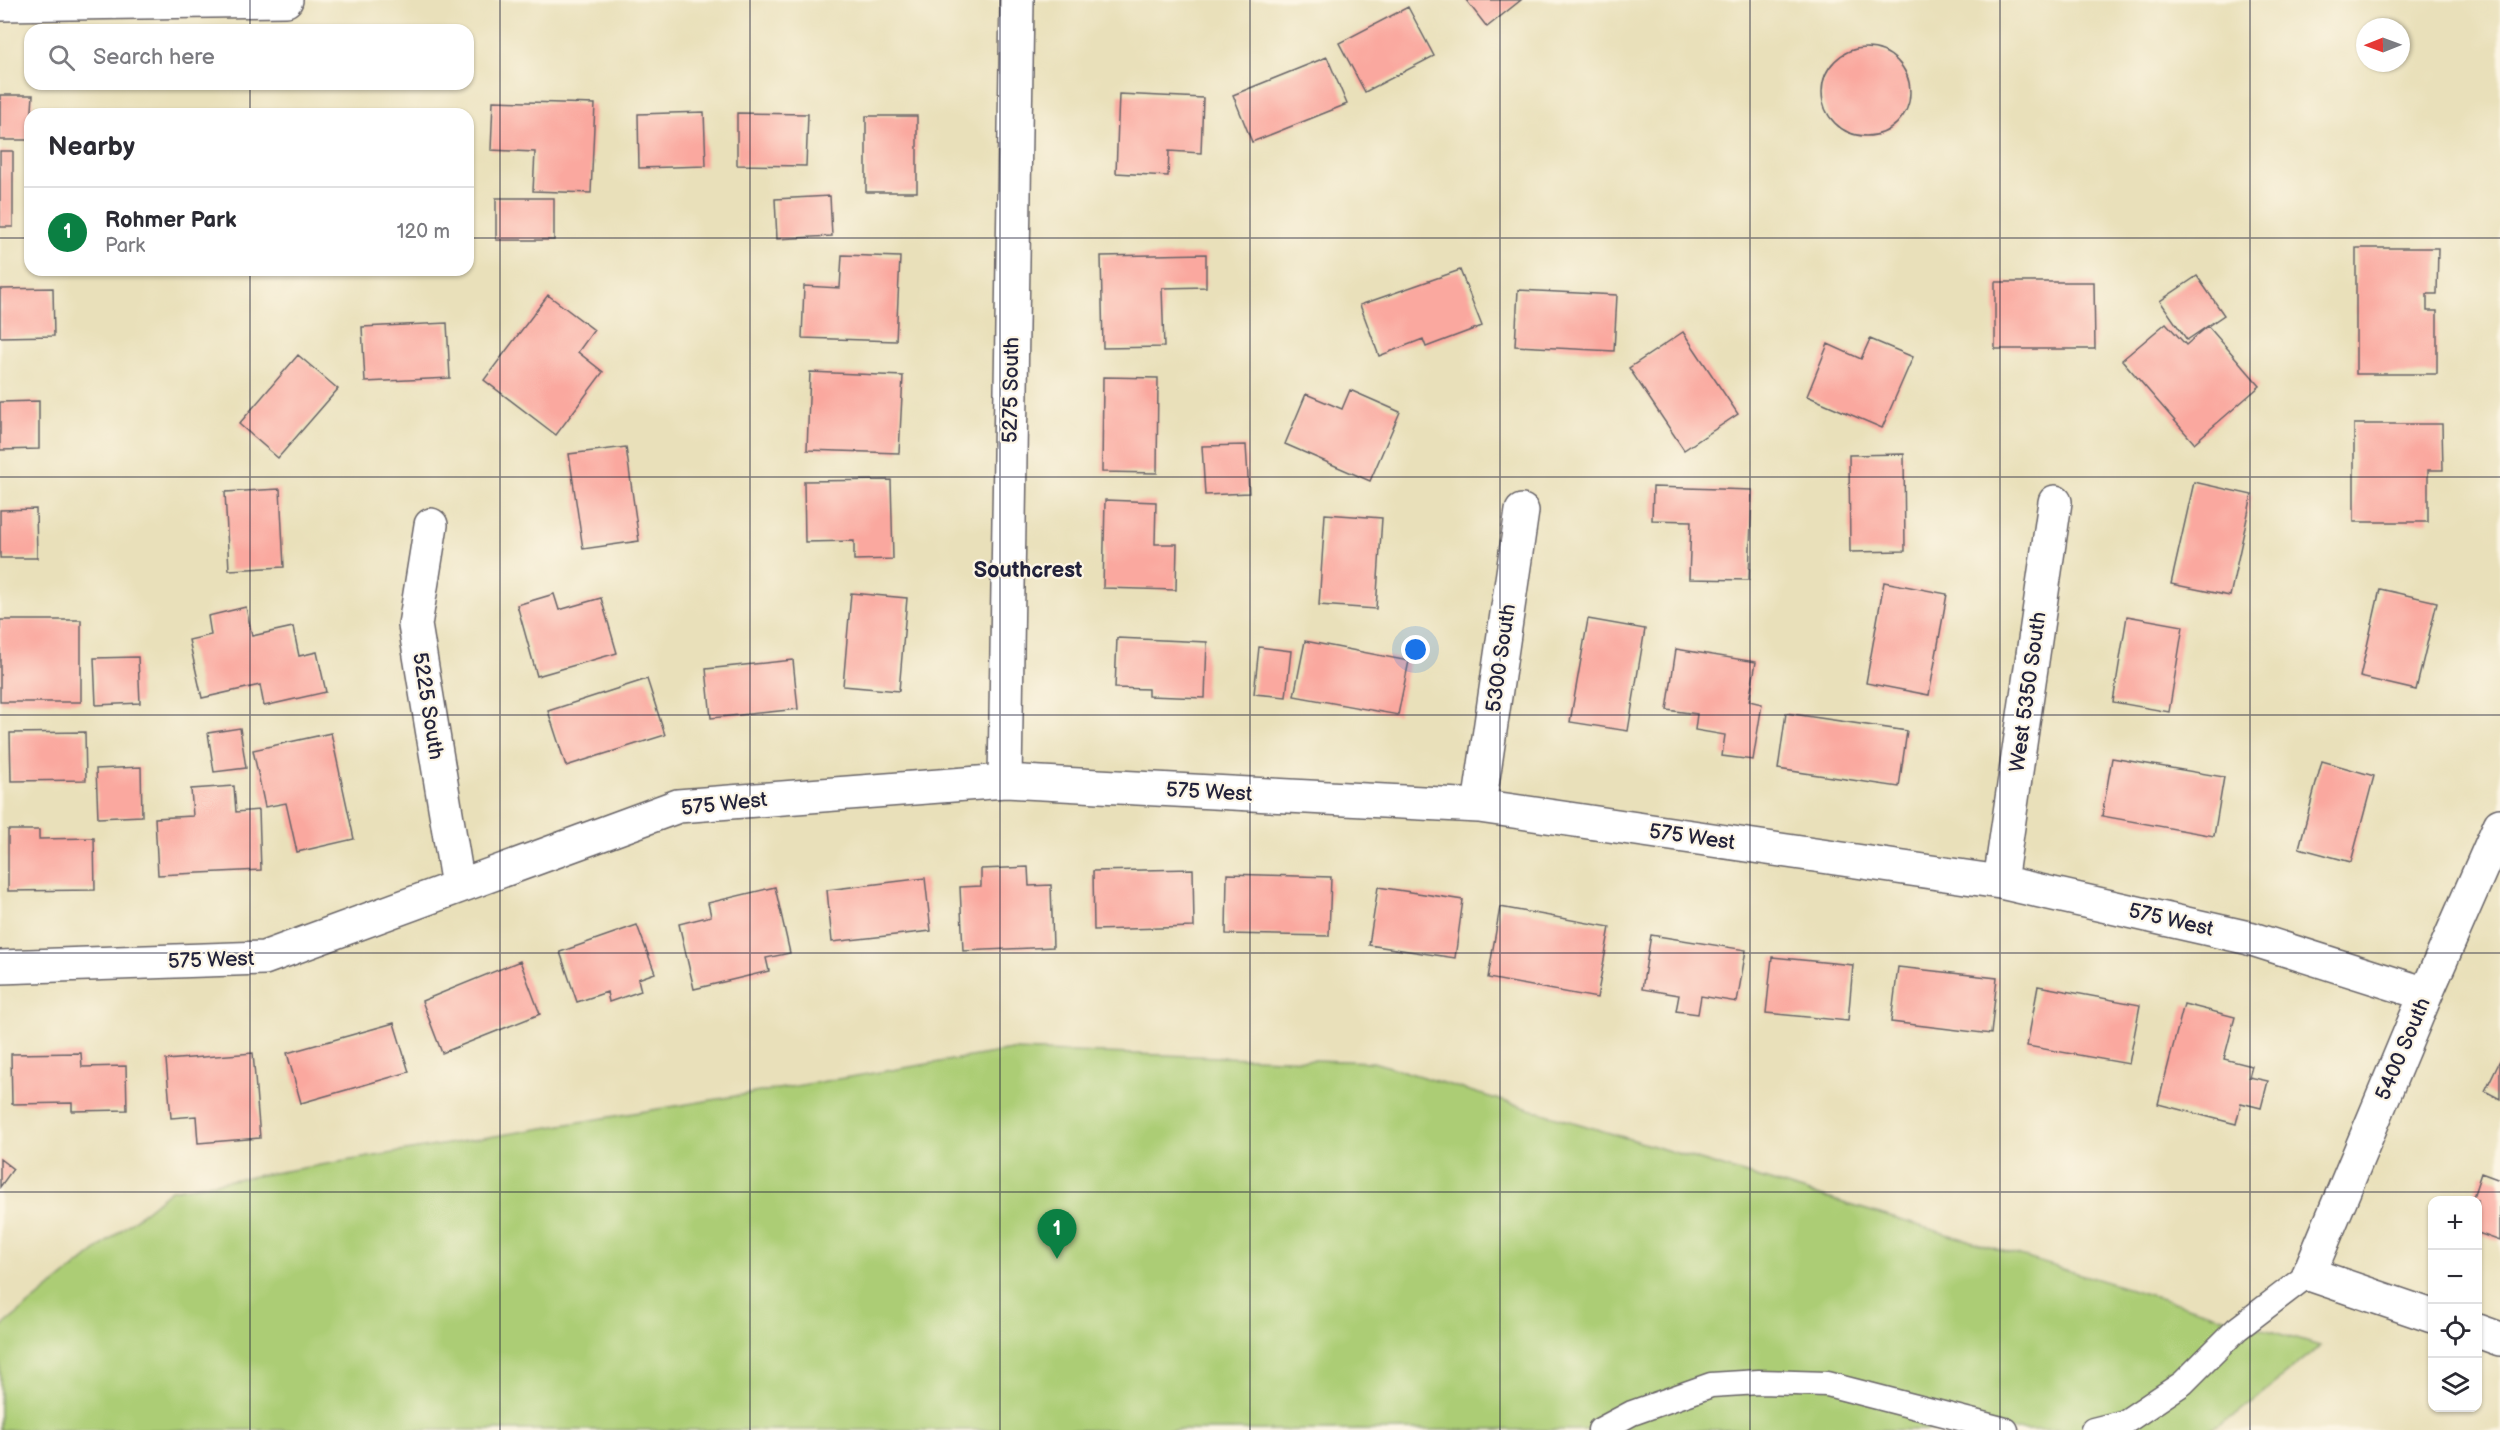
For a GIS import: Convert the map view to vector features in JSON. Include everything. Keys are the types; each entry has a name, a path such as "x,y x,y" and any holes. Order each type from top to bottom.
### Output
{"street":[{"path":"0,4 286,0"},
{"name":"5275 South","path":"1005,781 1017,0"},
{"name":"West 5350 South","path":"2000,882 2055,502"},
{"name":"5300 South","path":"1479,806 1522,511"},
{"name":"5225 South","path":"431,525 415,625 458,886"},
{"name":"575 West","path":"0,967 264,958 678,807 1005,781 1479,806 2000,882 2249,938 2426,994"},
{"name":"5400 South","path":"2309,1274 2426,994 2500,825"},
{"path":"2309,1274 2428,1314"},
{"path":"2482,1333 2500,1339"}],"lane":[{"path":"2093,1430 2125,1422 2183,1383 2237,1329 2309,1274"},
{"path":"1600,1430 1632,1413 1711,1385 1759,1382 1827,1384 2006,1430"}],"green space":[{"path":"1012,1050 1373,1062 2320,1346 2237,1414 2210,1430 0,1430 0,1328 171,1190"}],"building":[{"path":"1466,0 1521,0 1487,27"},
{"path":"1408,7 1434,56 1365,92 1339,43"},
{"path":"1857,48 1875,48 1891,55 1903,67 1910,83 1910,101 1903,117 1891,129 1875,136 1857,136 1841,129 1829,117 1822,101 1822,83 1829,67 1841,55"},
{"path":"1327,57 1347,104 1252,142 1233,95"},
{"path":"1119,94 1203,98 1201,153 1169,151 1168,176 1116,173"},
{"path":"0,95 33,95 32,108 24,108 24,140 0,140"},
{"path":"493,101 595,104 591,193 533,191 535,152 491,150"},
{"path":"704,112 706,166 639,168 638,114"},
{"path":"737,113 808,114 806,166 737,165"},
{"path":"866,116 917,116 917,192 866,192"},
{"path":"0,151 13,151 13,227 0,227"},
{"path":"830,196 832,236 777,239 775,199"},
{"path":"496,198 554,198 554,240 496,240"},
{"path":"2356,248 2438,248 2437,294 2427,294 2427,311 2437,311 2437,374 2356,374"},
{"path":"1206,254 1206,287 1162,288 1164,347 1103,348 1101,256"},
{"path":"842,255 900,257 896,341 802,338 804,286 840,288"},
{"path":"1460,270 1482,326 1426,347 1423,339 1379,356 1360,305"},
{"path":"2197,276 2224,315 2187,340 2160,301"},
{"path":"1995,282 2094,282 2095,349 1995,349"},
{"path":"53,288 54,336 0,337 0,289"},
{"path":"1518,290 1617,295 1614,351 1515,346"},
{"path":"548,295 594,330 578,352 603,372 556,435 484,380"},
{"path":"447,323 450,378 365,382 362,327"},
{"path":"2166,323 2186,345 2208,326 2260,386 2194,443 2122,360"},
{"path":"1683,332 1738,414 1684,450 1629,368"},
{"path":"1870,339 1913,357 1882,428 1807,396 1828,344 1861,359"},
{"path":"298,355 338,389 278,458 239,424"},
{"path":"810,372 903,376 899,453 807,450"},
{"path":"1103,377 1158,378 1157,473 1102,472"},
{"path":"1350,390 1400,412 1370,481 1285,444 1306,394 1342,409"},
{"path":"39,401 39,449 0,450 0,402"},
{"path":"2354,424 2442,424 2443,470 2428,470 2428,522 2354,522"},
{"path":"1246,445 1249,493 1205,495 1202,446"},
{"path":"626,447 639,541 583,549 569,454"},
{"path":"1904,454 1905,551 1850,552 1849,455"},
{"path":"891,480 893,559 854,560 854,541 805,542 804,481"},
{"path":"2194,482 2252,495 2230,596 2171,584"},
{"path":"1653,487 1752,490 1749,580 1689,579 1691,521 1652,520"},
{"path":"280,489 284,567 229,570 225,492"},
{"path":"1105,500 1156,502 1155,544 1177,544 1176,590 1103,588"},
{"path":"36,509 37,558 0,558 0,510"},
{"path":"1325,514 1382,518 1376,609 1319,605"},
{"path":"1884,582 1947,594 1929,695 1866,683"},
{"path":"2380,589 2437,602 2416,690 2360,677"},
{"path":"851,593 907,598 899,691 843,686"},
{"path":"554,594 559,610 601,598 617,653 537,676 517,605"},
{"path":"246,607 252,636 293,627 299,656 317,652 326,692 264,706 260,685 202,698 189,640 211,635 208,616"},
{"path":"2127,616 2183,626 2169,712 2113,702"},
{"path":"1588,619 1645,629 1628,731 1570,722"},
{"path":"0,620 81,620 81,702 0,702"},
{"path":"1117,638 1207,642 1205,698 1148,696 1148,689 1115,688"},
{"path":"1305,641 1409,661 1398,715 1294,696"},
{"path":"1259,647 1291,651 1286,697 1254,694"},
{"path":"1676,649 1756,662 1749,701 1762,704 1753,760 1722,756 1725,735 1695,730 1697,714 1667,710"},
{"path":"138,657 140,703 96,705 94,658"},
{"path":"793,660 798,709 711,718 706,669"},
{"path":"647,679 665,735 566,766 548,711"},
{"path":"1786,713 1907,731 1899,787 1778,769"},
{"path":"240,728 246,768 214,772 208,733"},
{"path":"85,732 86,780 11,781 10,733"},
{"path":"331,733 354,839 297,852 286,803 265,807 253,750"},
{"path":"2112,758 2224,777 2214,836 2102,816"},
{"path":"2322,761 2374,776 2351,862 2299,848"},
{"path":"141,767 142,816 98,818 96,769"},
{"path":"234,786 236,812 259,810 261,870 158,875 155,818 193,816 191,789"},
{"path":"8,830 39,830 39,839 94,838 95,890 8,891"},
{"path":"1028,867 1029,886 1051,885 1053,947 963,951 960,887 981,886 981,869"},
{"path":"1193,869 1194,927 1094,930 1093,871"},
{"path":"1227,874 1331,877 1329,936 1226,934"},
{"path":"925,878 931,931 832,942 827,890"},
{"path":"775,887 790,953 766,958 769,971 694,989 679,924 711,916 708,903"},
{"path":"1378,887 1463,900 1455,958 1369,945"},
{"path":"1500,907 1610,927 1597,998 1488,978"},
{"path":"637,925 655,973 638,979 641,991 609,1002 607,992 577,1002 560,952"},
{"path":"1651,935 1746,950 1737,1002 1701,996 1698,1014 1676,1011 1679,995 1642,989"},
{"path":"1772,957 1853,965 1848,1021 1766,1013"},
{"path":"520,961 540,1014 442,1053 422,1001"},
{"path":"1898,967 1997,978 1991,1034 1891,1022"},
{"path":"2038,986 2140,1005 2129,1064 2027,1046"},
{"path":"2184,1004 2235,1017 2224,1059 2252,1066 2249,1077 2268,1081 2261,1108 2241,1103 2236,1124 2158,1104"},
{"path":"394,1023 409,1072 301,1103 287,1053"},
{"path":"81,1053 82,1067 126,1066 127,1110 72,1111 72,1103 12,1104 11,1054"},
{"path":"253,1053 260,1138 198,1143 196,1116 171,1118 166,1060"},
{"path":"2500,1060 2500,1099 2485,1091"},
{"path":"0,1159 13,1169 0,1187"},
{"path":"2481,1173 2500,1180 2500,1241 2482,1234 2482,1196 2473,1196"}],"place":[{"name":"Rohmer Park","path":"1057,1259"}],"district":[{"name":"Southcrest","path":"1028,570"}]}
